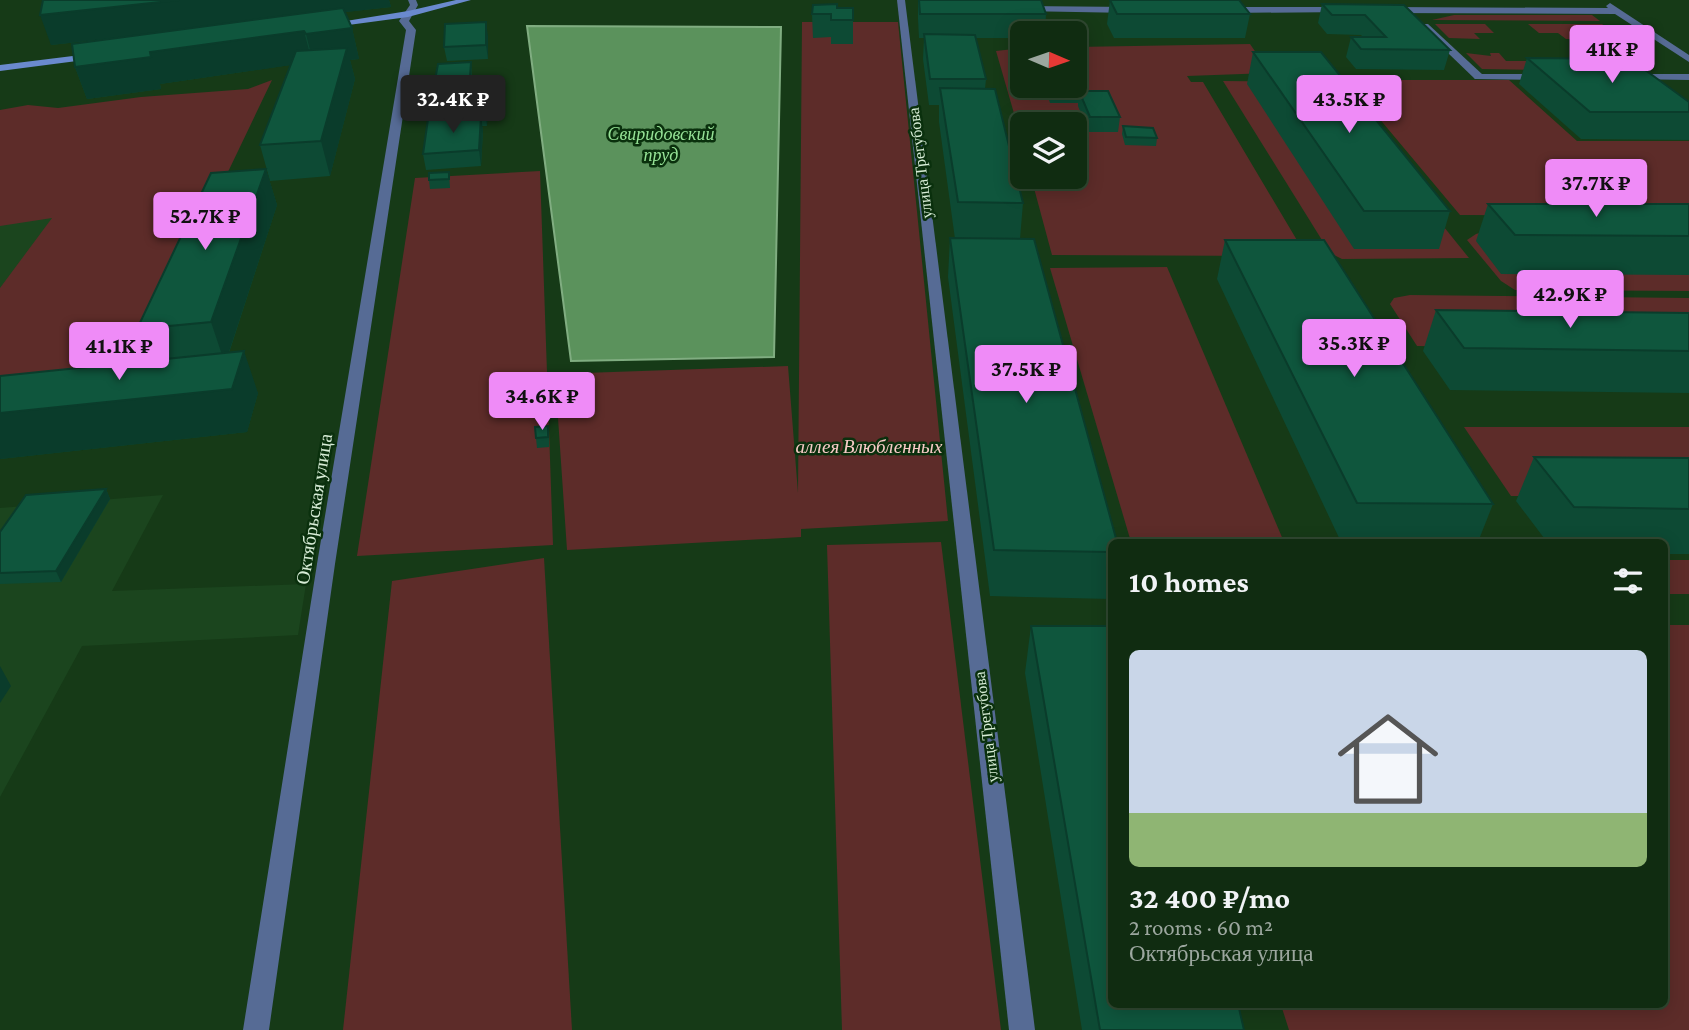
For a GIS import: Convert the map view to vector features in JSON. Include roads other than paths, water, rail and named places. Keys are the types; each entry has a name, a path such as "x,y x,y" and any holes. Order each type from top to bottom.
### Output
{"main road":[{"path":"311,27 410,7 467,0"},
{"path":"0,68 112,54"}],"street":[{"path":"1601,0 1689,59"},
{"name":"улица Трегубова","path":"905,6 1022,1030"},
{"name":"Октябрьская улица","path":"256,1030 326,564 411,30 404,21 410,7"},
{"path":"1011,9 1149,10"},
{"path":"1218,10 1354,10"},
{"path":"1381,10 1618,11"},
{"path":"1408,10 1479,76 1554,77"},
{"path":"1620,77 1689,77"}],"water":[{"name":"Свиридовский пруд","path":"527,26 781,27 774,357 571,361"}],"park label":[{"name":"аллея Влюбленных","path":"869,446"}]}
